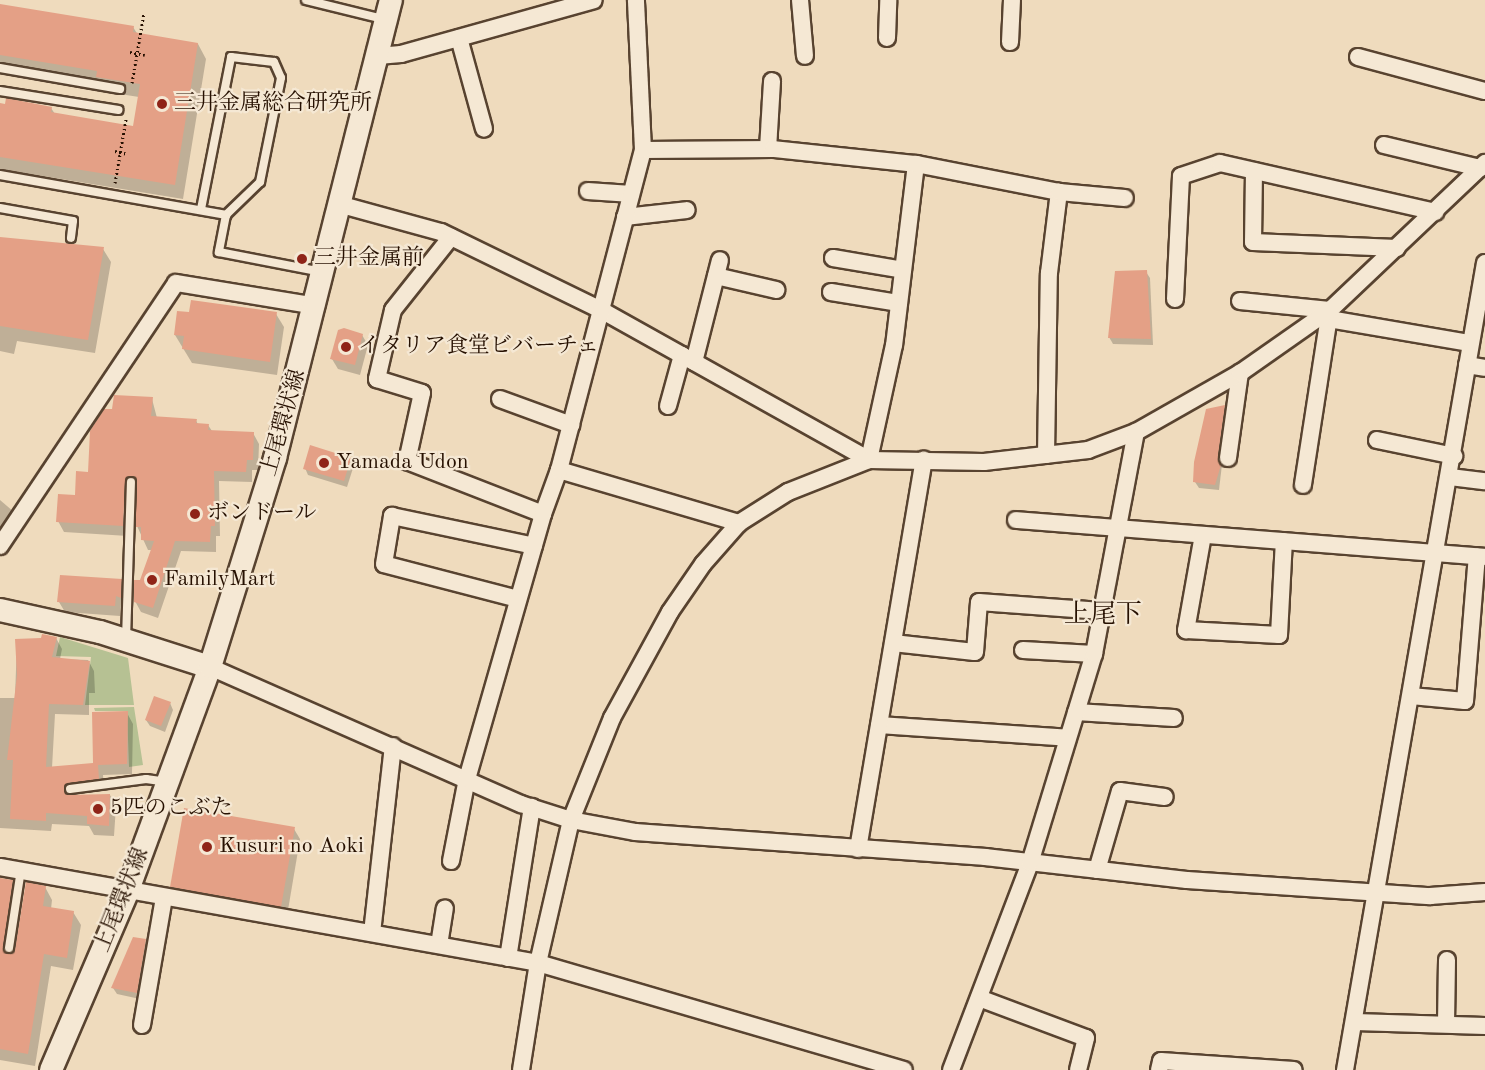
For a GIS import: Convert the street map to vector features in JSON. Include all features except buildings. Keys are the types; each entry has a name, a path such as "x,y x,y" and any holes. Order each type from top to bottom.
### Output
{"main road":[{"name":"上尾環状線","path":"51,1070 128,890 170,782 210,667 275,458 325,273 389,10"},
{"path":"0,610 126,640 210,667"}],"street":[{"path":"378,56 401,54 594,0"},
{"path":"451,861 467,779 543,514 559,470 643,150 636,0"},
{"path":"800,0 805,56"},
{"path":"887,38 888,0"},
{"path":"1010,42 1012,0"},
{"path":"459,38 484,129"},
{"path":"1358,57 1485,91"},
{"path":"768,149 772,81"},
{"path":"1384,145 1482,165"},
{"path":"643,150 768,149 915,164 1059,192 1125,198"},
{"path":"1175,299 1181,176 1220,163 1435,212"},
{"path":"869,460 899,303 915,164"},
{"path":"521,1070 538,963 571,820 612,718 670,612 703,564 739,523 788,492 869,460 984,462 1088,450 1136,432 1240,373 1329,315 1482,165"},
{"path":"1254,171 1253,242 1397,248"},
{"path":"588,191 631,194"},
{"path":"1046,455 1049,273 1059,192"},
{"path":"342,206 451,237 601,310 869,460"},
{"path":"625,217 687,210"},
{"path":"451,237 393,310 377,379 422,393 407,461 543,514"},
{"path":"832,258 903,270"},
{"path":"1345,1070 1435,552 1454,456 1470,343 1482,296 1485,263"},
{"path":"668,406 688,359 718,268 776,290"},
{"path":"0,546 176,283 316,306"},
{"path":"831,292 899,303"},
{"path":"1240,301 1329,315 1470,343"},
{"path":"1303,485 1329,315"},
{"path":"1467,365 1485,368"},
{"path":"1228,458 1240,373"},
{"path":"500,399 571,425"},
{"path":"951,1070 1030,862 1094,654 1136,432"},
{"path":"1377,440 1454,456"},
{"path":"858,849 924,460"},
{"path":"559,470 739,523"},
{"path":"1450,477 1485,481"},
{"path":"518,599 384,564 392,516 534,546"},
{"path":"1016,520 1481,557 1465,701 1411,696"},
{"path":"1203,535 1186,630 1279,635 1284,541"},
{"path":"893,643 975,652 979,602 1102,611"},
{"path":"1023,650 1094,654"},
{"path":"210,667 532,807 571,820 636,832 1030,862 1097,870 1375,893 1430,896 1485,892"},
{"path":"1076,712 1174,718"},
{"path":"879,725 1068,738"},
{"path":"372,933 393,746"},
{"path":"1097,870 1120,791 1165,797"},
{"path":"508,958 532,807"},
{"path":"0,867 538,963 903,1070"},
{"path":"142,1025 164,898"},
{"path":"439,945 445,909"},
{"path":"1446,1024 1447,960"},
{"path":"979,998 1086,1038 1078,1070"},
{"path":"1355,1022 1485,1026"},
{"path":"1159,1070 1161,1061 1293,1070"}],"lane":[{"path":"306,0 389,10"},
{"path":"201,209 231,57 274,62 281,78 260,182 226,215 219,252 325,273"},
{"path":"0,68 120,89"},
{"path":"0,91 118,111"},
{"path":"0,175 226,215"},
{"path":"0,208 73,221 71,238"},
{"path":"126,640 130,482"},
{"path":"70,789 146,779 170,782"},
{"path":"9,948 21,870"}],"path":[{"path":"130,52 145,55"},
{"path":"115,151 128,154"}],"green space":[{"path":"60,637 128,658 134,705 85,705 91,657 56,656"},
{"path":"134,707 143,765 129,767 127,711 95,711 94,708"}],"place":[{"name":"三井金属総合研究所","path":"162,104"},
{"name":"三井金属前","path":"302,259"},
{"name":"イタリア食堂ビバーチェ","path":"346,347"},
{"name":"Yamada Udon","path":"324,463"},
{"name":"ボンドール","path":"195,514"},
{"name":"FamilyMart","path":"152,580"},
{"name":"5匹のこぶた","path":"98,809"},
{"name":"Kusuri no Aoki","path":"207,847"}],"district":[{"name":"上尾下","path":"1103,616"}]}
